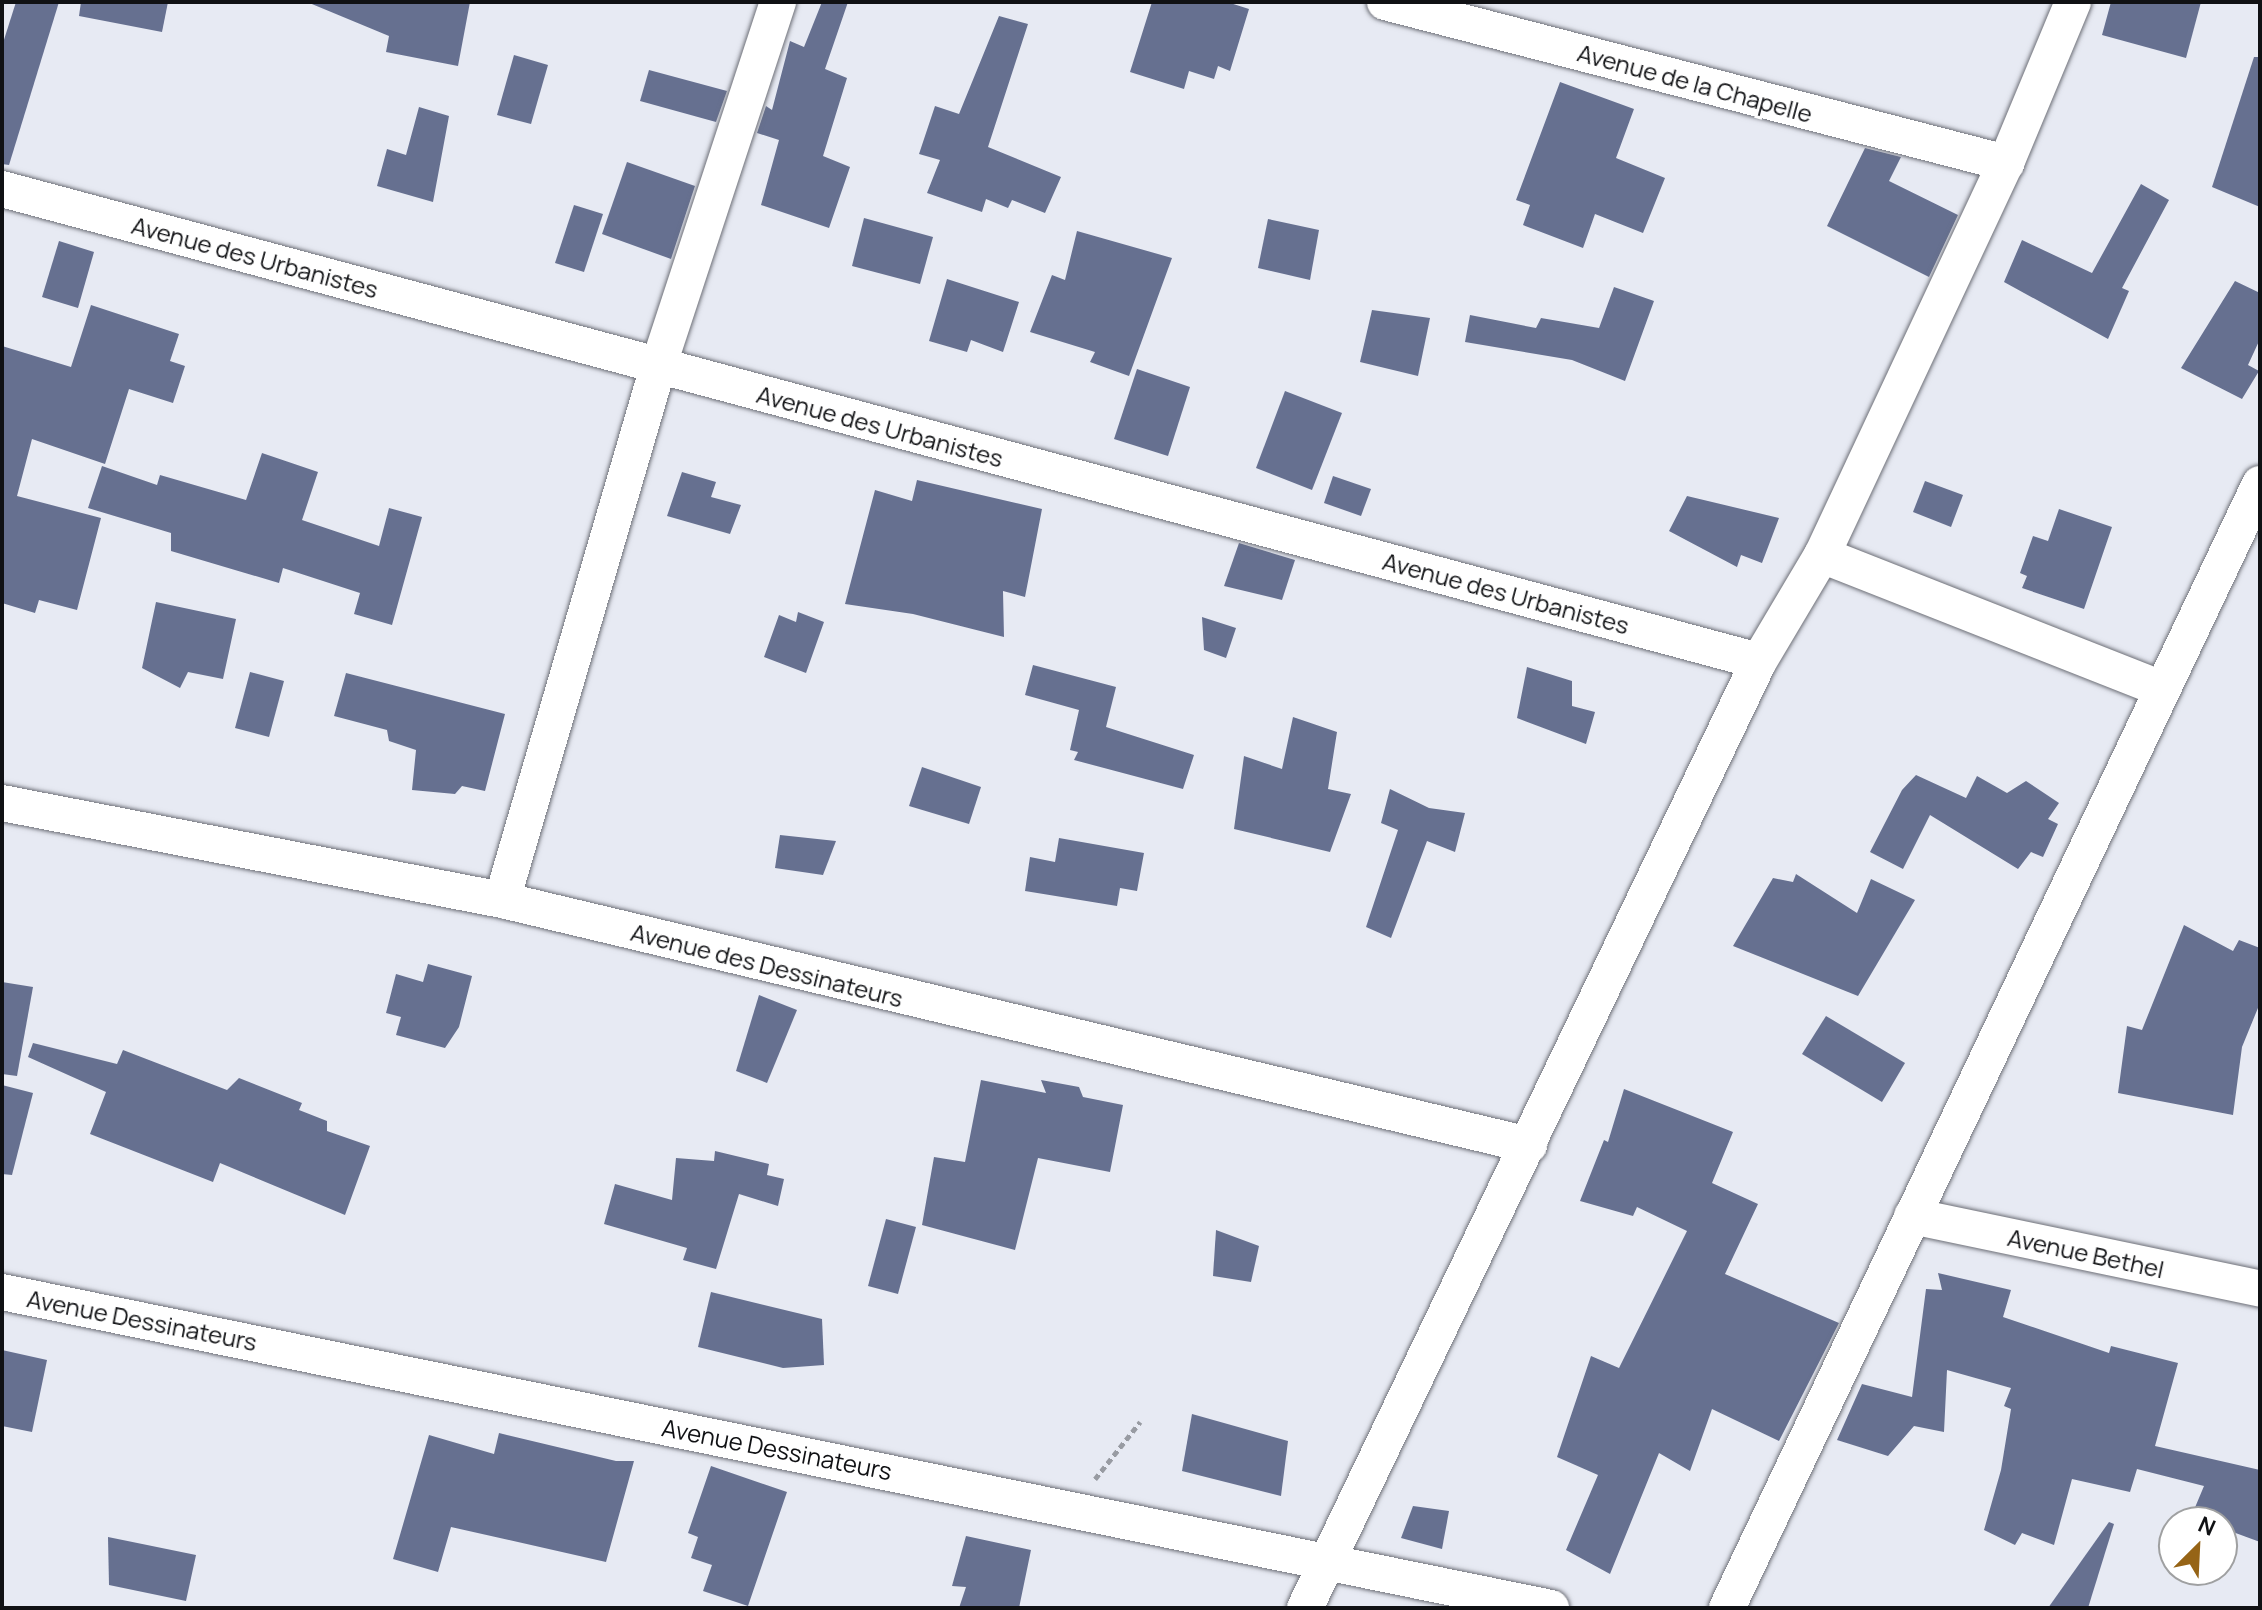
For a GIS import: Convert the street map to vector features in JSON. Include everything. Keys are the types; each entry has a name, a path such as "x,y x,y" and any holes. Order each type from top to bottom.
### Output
{"street":[{"path":"502,900 658,367 778,2"},
{"name":"Avenue de la Chapelle","path":"1385,2 2006,163"},
{"path":"1305,1608 1759,661 1822,555 2006,163 2073,2"},
{"name":"Avenue des Urbanistes","path":"2,189 1759,661"},
{"path":"1727,1608 2160,688 2260,484"},
{"path":"1822,555 2160,688"},
{"name":"Avenue des Dessinateurs","path":"2,803 502,900 1529,1145"},
{"name":"Avenue Bethel","path":"1912,1216 2260,1289"},
{"name":"Avenue Dessinateurs","path":"2,1292 1330,1560 1551,1608"}],"path":[{"path":"1073,1509 1140,1422"}],"building":[{"path":"16,2 59,2 9,165 2,164 2,46"},
{"path":"81,2 168,2 162,32 79,16"},
{"path":"307,2 470,2 458,66 386,52 389,36"},
{"path":"822,2 848,2 825,69 847,78 823,156 850,167 829,228 761,205 779,140 757,133 766,106 772,110 790,41 804,47"},
{"path":"1152,2 1227,2 1249,9 1230,71 1218,66 1214,79 1189,71 1184,89 1130,72"},
{"path":"2111,2 2201,2 2186,58 2102,35"},
{"path":"999,16 1028,24 988,147 1061,177 1045,213 1012,200 1008,208 986,199 982,212 927,193 940,160 919,154 935,106 959,114"},
{"path":"514,55 548,65 531,124 497,115"},
{"path":"2254,57 2260,57 2260,207 2212,187"},
{"path":"649,70 727,91 716,122 640,101"},
{"path":"1560,82 1634,109 1616,158 1665,178 1643,233 1595,214 1583,248 1523,225 1530,205 1516,200"},
{"path":"419,107 449,116 433,202 377,186 387,149 406,155"},
{"path":"1865,148 1901,157 1889,181 1958,215 1929,277 1827,226"},
{"path":"627,162 695,186 671,259 602,234"},
{"path":"2141,184 2169,200 2122,288 2129,291 2108,339 2004,282 2022,240 2092,273"},
{"path":"574,205 603,214 584,272 555,263"},
{"path":"864,218 933,237 920,284 852,266"},
{"path":"1268,219 1319,230 1310,280 1258,268"},
{"path":"1077,231 1172,258 1129,376 1090,362 1095,352 1030,332 1052,275 1065,280"},
{"path":"59,241 94,252 78,308 42,297"},
{"path":"947,279 1019,302 1003,352 971,340 967,352 929,341"},
{"path":"2235,281 2260,293 2260,339 2248,365 2259,371 2242,399 2181,368"},
{"path":"1614,287 1654,301 1625,381 1572,360 1465,342 1470,315 1536,328 1541,318 1599,328"},
{"path":"91,305 179,334 170,361 185,366 173,403 129,389 105,464 32,439 17,496 101,518 77,610 39,600 35,613 2,603 2,346 71,367"},
{"path":"1372,310 1430,318 1418,376 1360,362"},
{"path":"1137,369 1190,387 1168,456 1114,439"},
{"path":"1285,391 1342,413 1312,490 1256,468"},
{"path":"262,453 318,472 302,520 379,546 389,508 422,517 392,625 354,614 360,593 283,568 279,583 171,551 171,533 88,508 102,466 157,485 160,475 246,500"},
{"path":"682,472 716,482 711,497 741,505 730,534 667,516"},
{"path":"1333,476 1371,489 1361,516 1324,503"},
{"path":"917,480 1042,509 1025,597 1003,591 1004,637 913,614 845,604 875,490 912,501"},
{"path":"1925,481 1963,495 1951,527 1913,512"},
{"path":"1687,496 1779,518 1762,563 1741,555 1737,567 1669,531"},
{"path":"2059,509 2112,527 2084,609 2022,588 2027,576 2020,573 2033,536 2048,541"},
{"path":"1239,543 1295,560 1282,600 1224,586"},
{"path":"156,602 236,619 223,679 188,672 180,688 142,668"},
{"path":"798,612 824,622 806,673 764,657 779,615 796,622"},
{"path":"1202,617 1236,628 1226,658 1204,650"},
{"path":"1033,665 1116,687 1106,727 1194,755 1183,789 1074,760 1078,752 1070,750 1079,710 1025,695"},
{"path":"1527,667 1572,681 1572,706 1595,712 1586,744 1517,718"},
{"path":"250,672 284,681 269,737 235,728"},
{"path":"346,673 505,714 485,791 462,786 455,794 412,790 416,750 389,741 387,730 334,716"},
{"path":"1293,717 1337,732 1328,789 1351,794 1330,852 1234,829 1244,756 1282,769"},
{"path":"922,767 981,787 969,824 909,806"},
{"path":"1916,775 1966,798 1977,776 2007,793 2026,781 2059,803 2048,819 2058,824 2043,857 2031,852 2018,869 1930,815 1903,869 1870,852 1902,790"},
{"path":"1390,789 1429,808 1465,813 1455,852 1427,841 1391,938 1366,927 1398,830 1381,823"},
{"path":"780,835 836,841 823,875 775,868"},
{"path":"1059,838 1144,853 1137,891 1120,888 1117,906 1025,891 1030,857 1055,862"},
{"path":"1796,874 1857,913 1871,879 1915,900 1858,996 1733,946 1773,878 1793,882"},
{"path":"2184,925 2233,951 2239,940 2260,948 2260,1003 2242,1047 2233,1115 2118,1093 2127,1026 2142,1030"},
{"path":"428,964 472,976 459,1027 445,1048 396,1035 401,1017 386,1013 396,974 423,982"},
{"path":"2,982 33,987 17,1076 2,1074"},
{"path":"759,995 797,1010 767,1083 736,1071"},
{"path":"1826,1016 1905,1063 1882,1102 1802,1054"},
{"path":"33,1043 117,1064 123,1050 227,1090 239,1078 302,1103 299,1110 327,1121 327,1131 370,1146 345,1215 220,1163 213,1182 90,1134 106,1092 28,1057"},
{"path":"981,1080 1046,1093 1041,1080 1079,1087 1083,1097 1123,1105 1110,1172 1038,1158 1015,1250 922,1225 934,1157 965,1162"},
{"path":"2,1085 33,1093 12,1175 2,1174"},
{"path":"1624,1089 1733,1132 1712,1183 1758,1204 1725,1274 1839,1323 1779,1441 1712,1409 1690,1471 1659,1453 1610,1574 1566,1550 1598,1475 1557,1457 1591,1356 1619,1368 1687,1231 1637,1207 1633,1216 1580,1201 1604,1140 1608,1142"},
{"path":"715,1151 769,1164 767,1175 784,1179 778,1206 739,1194 716,1269 683,1260 687,1248 604,1224 615,1184 672,1200 676,1158 714,1161"},
{"path":"886,1219 916,1227 898,1294 868,1286"},
{"path":"1216,1230 1259,1246 1251,1282 1213,1276"},
{"path":"1938,1273 2011,1290 2003,1317 2109,1353 2111,1346 2178,1363 2155,1446 2260,1470 2260,1542 2238,1534 2238,1506 2196,1506 2204,1486 2137,1469 2130,1492 2072,1479 2054,1545 2022,1533 2015,1545 1984,1530 2001,1470 2011,1409 2004,1406 2011,1388 1947,1370 1944,1432 1914,1426 1888,1456 1837,1440 1862,1384 1912,1397 1926,1289 1942,1290"},
{"path":"711,1292 822,1319 824,1365 783,1368 698,1347"},
{"path":"2,1350 47,1360 32,1432 2,1426"},
{"path":"1192,1414 1288,1441 1281,1496 1182,1471"},
{"path":"499,1433 616,1461 634,1461 606,1562 451,1527 438,1572 393,1559 429,1435 494,1454"},
{"path":"711,1466 787,1492 748,1606 703,1591 712,1565 691,1558 698,1537 688,1533"},
{"path":"1413,1506 1449,1511 1442,1549 1401,1538"},
{"path":"2109,1522 2114,1524 2088,1608 2048,1608"},
{"path":"966,1536 1031,1550 1019,1608 959,1608 966,1587 952,1586"},
{"path":"108,1537 196,1555 186,1601 109,1585"}]}
